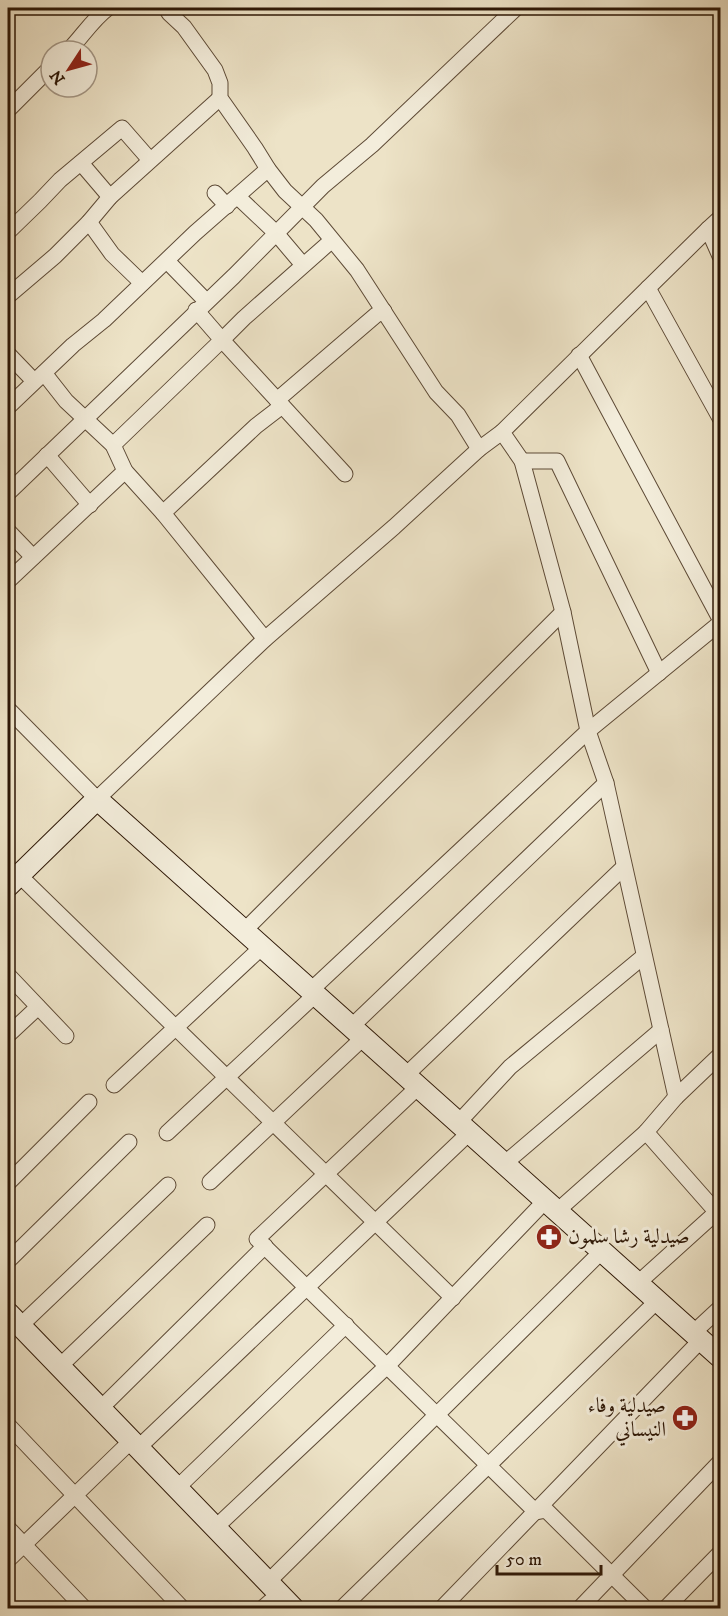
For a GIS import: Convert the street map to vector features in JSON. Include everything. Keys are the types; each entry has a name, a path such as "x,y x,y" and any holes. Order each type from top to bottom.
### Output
{"street":[{"path":"80,39 96,17 108,8"},
{"path":"166,8 184,27 215,70 220,83 220,98 268,169 285,191 316,220 357,270 436,392 458,415 479,449"},
{"path":"8,493 234,276 323,186 372,145 516,8"},
{"path":"8,110 39,79"},
{"path":"8,296 55,256 110,197 220,98"},
{"path":"8,232 60,180 122,128 150,160"},
{"path":"81,163 110,197"},
{"path":"8,407 195,233 268,169"},
{"path":"215,193 232,201 276,233 303,265"},
{"path":"453,1298 176,1028 13,880 265,639 394,527 479,449 502,432 720,218"},
{"path":"89,222 112,254 142,283"},
{"path":"708,229 720,256"},
{"path":"113,446 244,318 331,241"},
{"path":"167,261 201,306 222,340 345,474"},
{"path":"648,288 720,418"},
{"path":"163,513 279,403 384,310"},
{"path":"8,354 39,377 113,446 125,471 163,513 265,639"},
{"path":"579,355 720,619"},
{"path":"502,432 522,461 562,612 588,731 606,783 676,1097"},
{"path":"47,455 90,505"},
{"path":"522,461 557,461 659,673"},
{"path":"8,581 125,471"},
{"path":"8,531 33,557"},
{"path":"244,931 562,612"},
{"path":"167,1133 588,731 720,624"},
{"path":"8,709 97,799 720,1357"},
{"path":"210,1182 273,1123 357,1032 606,783"},
{"path":"536,1512 258,1239 326,1174 411,1081 624,867"},
{"path":"114,1085 262,947"},
{"path":"8,1560 375,1222 463,1128 510,1067 645,956"},
{"path":"8,975 66,1036"},
{"path":"8,1035 38,1006"},
{"path":"504,1164 661,1030"},
{"path":"215,1527 387,1366 453,1298 551,1206 646,1132 676,1097 720,1054"},
{"path":"8,1183 89,1102"},
{"path":"636,1284 719,1212 646,1132"},
{"path":"8,1261 129,1142"},
{"path":"168,1185 14,1319 280,1595"},
{"path":"59,1366 207,1225"},
{"path":"100,1409 265,1246"},
{"path":"263,1608 280,1595 437,1415 601,1252"},
{"path":"342,1608 657,1301"},
{"path":"442,1608 536,1512 697,1337 720,1308"},
{"path":"177,1488 346,1325"},
{"path":"8,1425 182,1608"},
{"path":"580,1608 720,1462"},
{"path":"536,1512 546,1510 645,1608"},
{"path":"8,1528 84,1608"},
{"path":"666,1608 720,1553"}],"place":[{"name":"صيدلية رشا سلمون","path":"549,1237"},
{"name":"صيدلية وفاء النيساني","path":"685,1418"}]}
